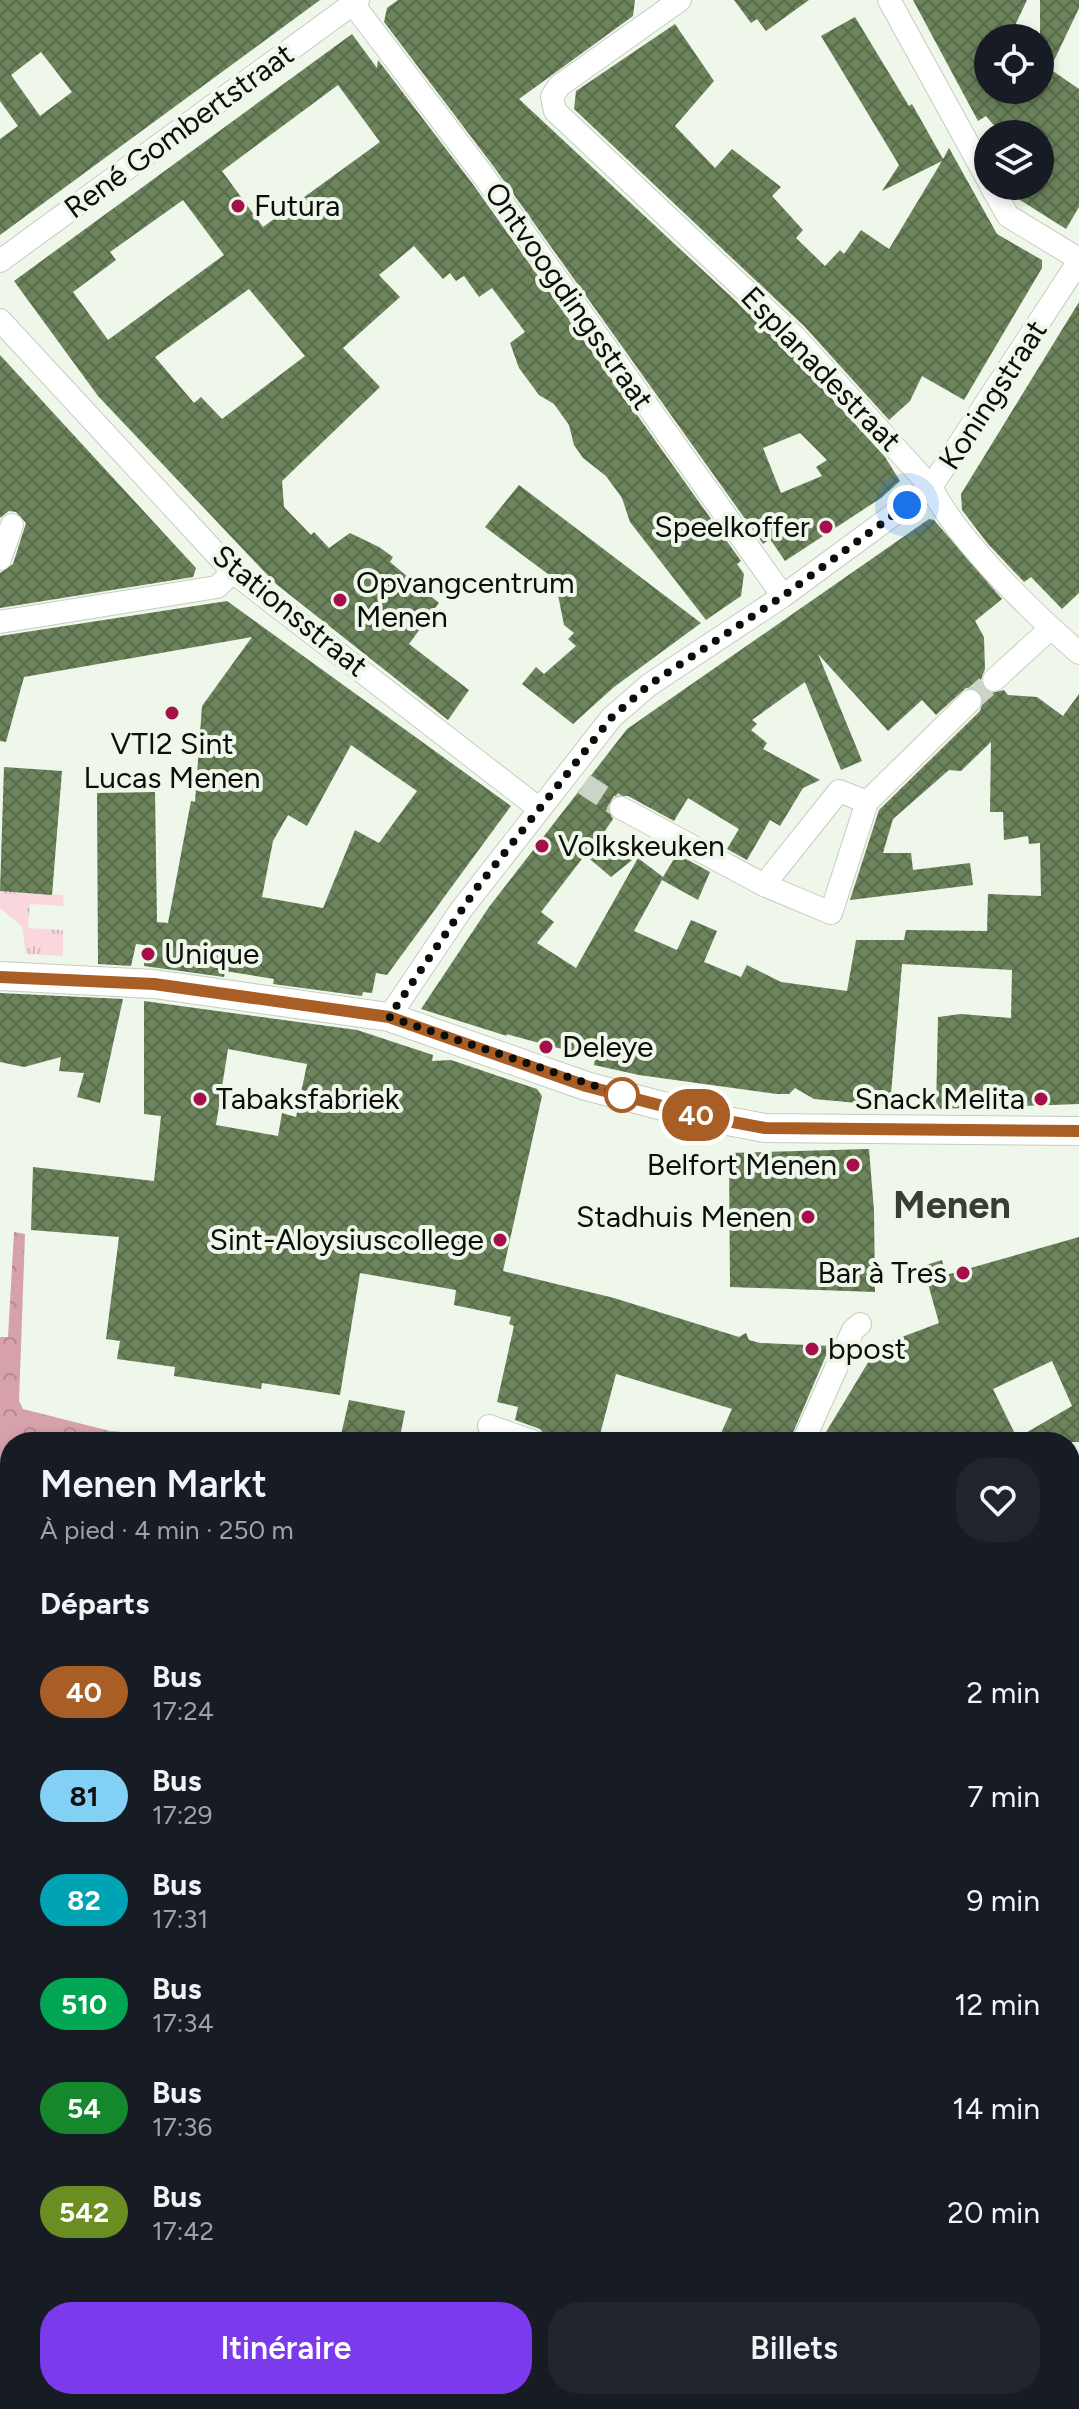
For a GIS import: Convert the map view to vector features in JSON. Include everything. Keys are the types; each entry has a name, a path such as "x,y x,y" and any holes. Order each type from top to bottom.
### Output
{"street":[{"path":"889,0 974,155"},
{"name":"René Gombertstraat","path":"0,261 354,1"},
{"name":"Ontvoogdingsstraat","path":"354,1 483,175 783,596"},
{"name":"Esplanadestraat","path":"667,4 559,86 552,97 555,111 803,345 931,487 941,507 1051,628 1079,653"},
{"path":"999,200 1008,216 1079,260"},
{"name":"Koningstraat","path":"389,1017 461,910 537,807 575,778 612,717 649,685 783,596 931,487 1079,260"},
{"name":"Stationsstraat","path":"0,320 233,572 537,807"},
{"path":"0,559 12,525"},
{"path":"0,622 217,587 233,572"},
{"path":"994,680 1051,628"},
{"path":"621,808 764,885 831,913 867,802 970,701"},
{"path":"764,885 839,791 867,802"},
{"path":"0,964 37,977"},
{"path":"0,976 154,984 389,1017 586,1086 701,1116 793,1129 1079,1131"},
{"path":"808,1432 856,1327"},
{"path":"489,1426 506,1432"}],"green space":[{"path":"0,891 63,895 64,906 30,904 28,928 63,930 63,956 26,954 22,926 0,908"},
{"path":"14,1232 25,1234 19,1401 23,1409 121,1432 0,1432 0,1337 8,1337"}],"building":[{"path":"0,0 320,0 0,235 0,139 18,126 0,101","holes":["41,52 72,92 40,116 11,75"]},
{"path":"398,0 635,0 633,16 519,99 784,346 885,457 900,481 881,498 785,561 770,539 763,544 494,167 384,22 387,8","holes":["800,433 827,460 816,467 822,476 781,493 763,448"]},
{"path":"734,0 809,0 766,31 757,19 751,23"},
{"path":"913,0 1027,0 1016,24 974,24 974,104 1054,104 1054,72 1079,89 1079,207 1066,229 1020,200 1054,200 1054,120 989,120 986,116 977,120"},
{"path":"1040,0 1079,0 1079,8 1054,61 1054,24 1040,24"},
{"path":"855,17 909,106 912,104 943,159 949,148 974,193 974,200 978,200 997,234 1042,260 1042,268 964,400 922,376 910,401 889,420 804,326 574,109 576,91 675,24 714,81 675,126 715,168 732,149 781,187 772,196 803,230 796,238 825,266 840,250 844,254 861,230 889,249 942,161 882,191 899,165 821,36"},
{"path":"352,34 377,68 378,60 472,183 741,561 737,564 744,574 741,596 706,620 630,522 622,498 606,476 583,458 574,445 569,425 554,404 539,395 519,368 510,343 525,332 492,288 479,297 464,276 456,281 450,273 443,279 414,246 379,275 400,297 343,348 380,387 282,481 284,507 311,535 314,532 329,548 350,533 379,547 393,557 390,562 439,603 409,644 469,690 448,720 276,584 98,396 14,281","holes":["338,85 380,142 263,227 222,171","183,200 224,255 108,340 73,292 116,260 110,252","249,289 305,356 222,419 201,397 194,403 155,357"]},
{"path":"1079,302 1079,593 1062,609 1031,577 1024,582 988,544 962,510 961,494"},
{"path":"0,355 196,568 193,577 0,608 0,573 13,564 26,523 16,512 9,511 0,518"},
{"path":"519,485 701,623 614,687 573,724 522,684 536,667 544,674 576,646 568,639 574,633 564,625 558,595 546,585 552,577 485,527"},
{"path":"929,519 934,520 1002,599 975,621 984,637 985,669 980,682 983,689 991,693 1004,690 1008,695 1037,697 1063,716 1079,694 1079,1104 936,1109 938,1017 961,1014 1011,1018 1012,970 902,964 890,1106 814,1099 795,1088 789,1094 777,1094 639,1075 594,1065 595,1058 507,1036 421,1009 489,907 627,729","holes":["818,654 888,731 922,700 936,715 966,688 974,688 984,698 980,711 879,810 850,900 973,885 970,863 913,870 911,853 883,853 893,819 949,770 961,771 991,742 990,812 1003,812 1004,840 1028,836 1029,844 1040,843 1041,896 988,894 987,931 906,930 904,940 856,940 847,991 781,982 747,965 741,977 704,962 717,931 691,920 677,950 634,931 662,880 698,900 710,872 677,854 663,877 638,858 576,968 537,943 554,922 541,912 585,855 611,877 636,857 602,835 613,819 607,808 614,796 628,796 674,821 688,798 739,829 727,849 747,860 770,820 780,826 803,788 820,780 763,749 767,743 751,730 757,724 752,720 805,682 841,770 862,761"]},
{"path":"227,601 511,806 387,975 376,973 372,993 363,992 362,996 273,984 274,979 225,971 224,977 144,966 144,945 136,944 131,966 98,964 97,793 155,792 157,922 168,923 191,801 195,802 202,706 252,637 24,677 6,742 0,741 0,636","holes":["351,745 417,791 379,843 355,830 323,908 262,897 273,841 288,815 307,826"]},
{"path":"4,767 62,771 52,895 0,891"},
{"path":"0,993 123,999 100,1103 77,1097 84,1073 59,1071 61,1057 24,1067 0,1062"},
{"path":"144,1001 357,1030 433,1055 432,1061 451,1060 537,1089 542,1096 503,1271 614,1298 739,1337 746,1333 749,1340 760,1343 830,1346 793,1432 722,1432 732,1409 616,1374 601,1432 542,1432 515,1420 518,1407 497,1402 514,1326 509,1324 511,1317 454,1305 456,1290 360,1273 340,1395 262,1383 261,1389 174,1376 175,1367 117,1359 120,1341 106,1339 119,1237 31,1230 33,1167 154,1181 161,1116 144,1114","holes":["228,1049 307,1064 296,1117 282,1113 278,1136 216,1125"]},
{"path":"869,1149 875,1292 730,1287 729,1153"},
{"path":"1079,1237 1079,1432 1027,1432 1072,1406 1052,1361 993,1389 1014,1432 826,1432 878,1346 939,1323 923,1266 942,1260 946,1275"},
{"path":"349,1400 405,1411 401,1432 342,1432"}],"tunnel":[{"path":"970,701 994,680"},
{"path":"584,784 621,808"}],"bus line":[{"name":"40","path":"0,977 154,984 389,1017 586,1086 701,1116 765,1128 895,1132 1079,1131"}],"place":[{"name":"Futura","path":"238,206"},
{"name":"Speelkoffer","path":"826,527"},
{"name":"Opvangcentrum Menen","path":"340,600"},
{"name":"VTI2 Sint Lucas Menen","path":"172,713"},
{"name":"Volkskeuken","path":"542,846"},
{"name":"Unique","path":"148,954"},
{"name":"Deleye","path":"546,1047"},
{"name":"Tabaksfabriek","path":"200,1099"},
{"name":"Snack Melita","path":"1041,1099"},
{"name":"Belfort Menen","path":"853,1165"},
{"name":"Stadhuis Menen","path":"808,1217"},
{"name":"Sint-Aloysiuscollege","path":"500,1240"},
{"name":"Bar à Tres","path":"963,1273"},
{"name":"bpost","path":"812,1349"}],"district":[{"name":"Menen","path":"952,1205"}],"route":[{"path":"622,1095 586,1086 389,1017 476,889 537,807 612,717 649,685 783,596 907,505"}]}
